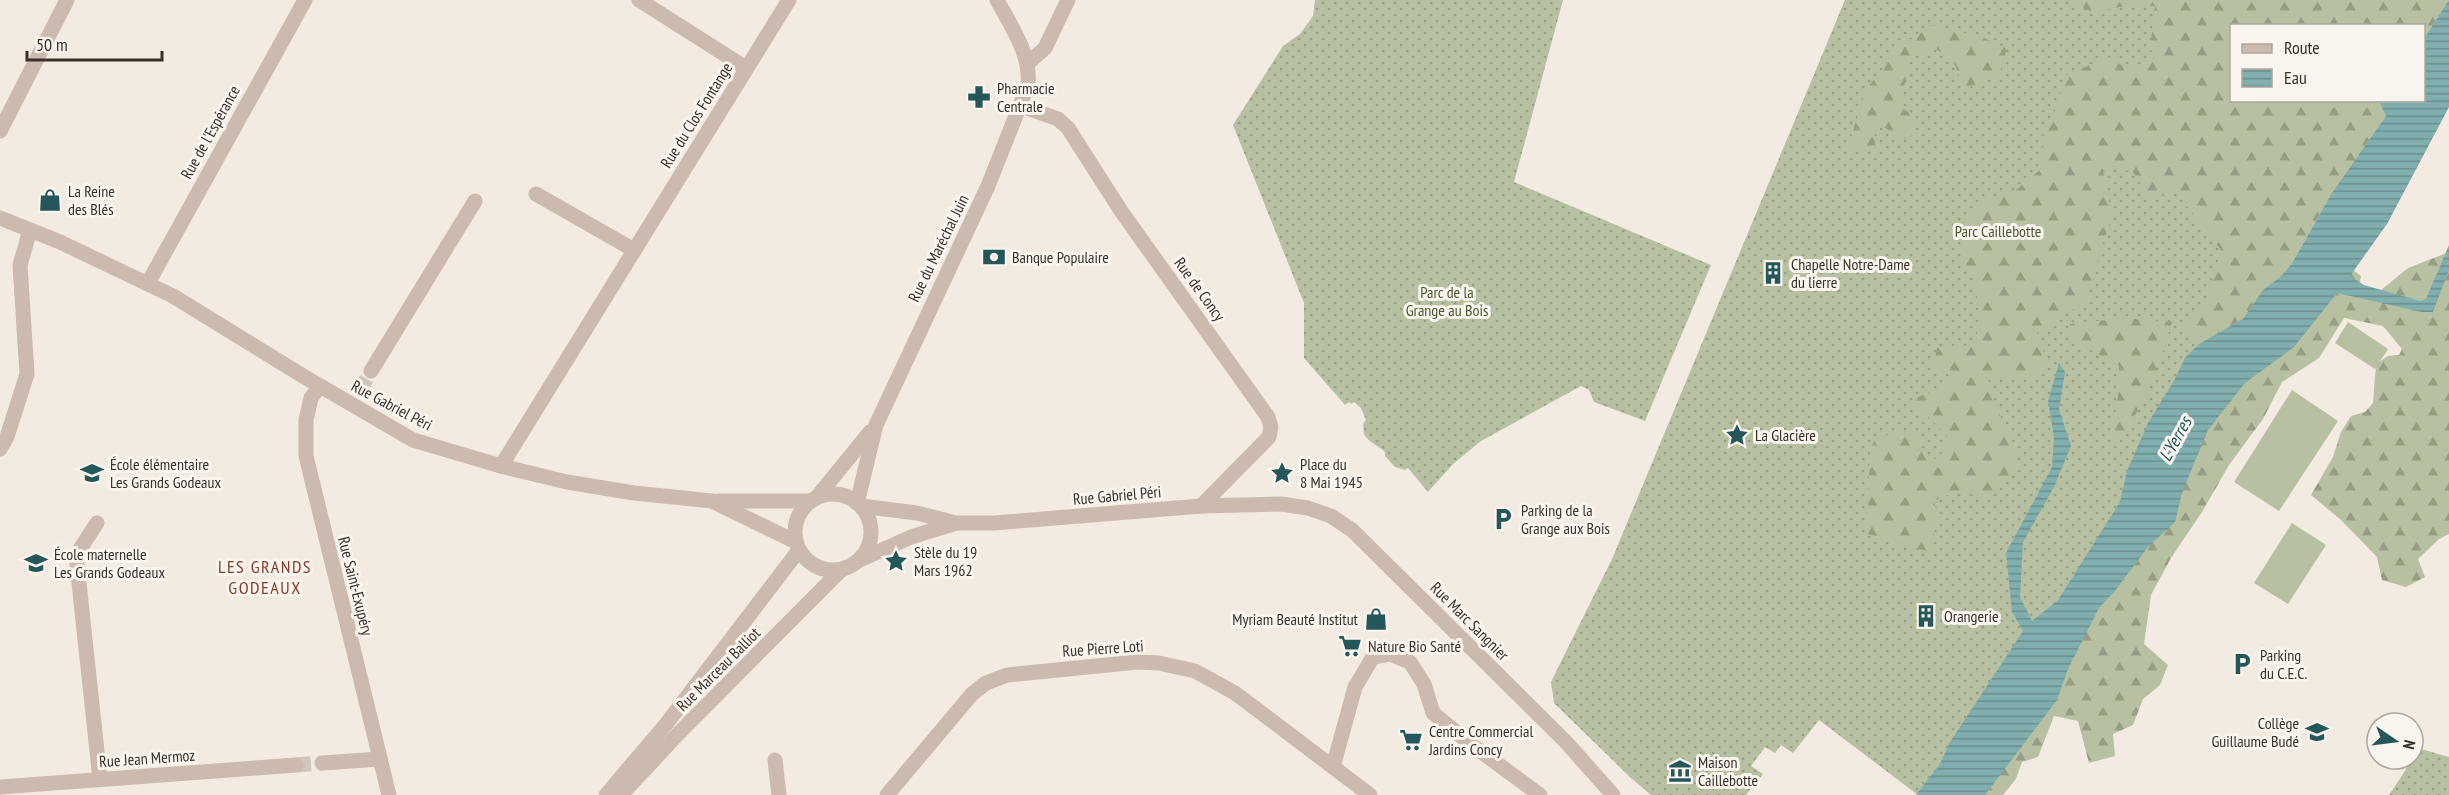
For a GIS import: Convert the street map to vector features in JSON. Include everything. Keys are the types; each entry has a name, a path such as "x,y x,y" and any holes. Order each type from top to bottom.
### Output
{"street":[{"path":"0,131 67,0"},
{"name":"Rue de l'Espérance","path":"148,283 305,0"},
{"path":"639,0 746,68"},
{"name":"Rue du Clos Fontange","path":"501,466 789,0"},
{"path":"997,0 1018,40 1027,64 1045,48 1068,0"},
{"name":"Rue du Maréchal Juin","path":"859,504 876,425 988,186 1028,85 1027,64"},
{"name":"Rue de Concy","path":"1021,106 1058,119 1068,128 1121,211 1268,417 1271,427 1269,437 1201,506"},
{"path":"536,194 634,250"},
{"path":"371,371 475,201"},
{"name":"Rue Gabriel Péri","path":"0,218 148,283 320,386 355,398 413,440 501,466 567,482 634,493 712,501 797,546"},
{"path":"0,449 7,437 27,374 20,265 30,230"},
{"name":"Rue Saint-Exupéry","path":"320,386 311,398 306,420 306,456 389,795"},
{"name":"Rue du Maréchal Juin","path":"814,499 876,425"},
{"path":"712,501 814,499 838,494 859,504 871,528 867,550 859,560 841,570 829,571 816,567 806,560 797,546 794,531 797,519 802,509 814,499"},
{"name":"Rue Gabriel Péri","path":"859,504 917,513 956,523 994,523 1201,506 1281,504"},
{"name":"Rue Marc Sangnier","path":"1281,504 1308,508 1330,516 1352,530 1566,742 1613,795"},
{"name":"Rue Gabriel Péri","path":"859,560 911,537 956,523"},
{"path":"97,524 75,555 100,779"},
{"name":"Rue Marceau Balliot","path":"606,795 652,742 797,546"},
{"name":"Rue Marceau Balliot","path":"621,795 677,735 841,570"},
{"path":"1333,767 1355,687 1373,657 1390,654 1410,662 1424,684 1433,713 1540,795"},
{"name":"Rue Pierre Loti","path":"886,795 972,694 995,678 1023,672 1137,662 1178,666 1212,679 1370,795"},
{"path":"322,763 380,759"},
{"path":"775,760 779,795"},
{"name":"Rue Jean Mermoz","path":"0,787 296,765"}],"green space":[{"name":"Parc de la Grange au Bois","path":"1315,0 1563,0 1514,182 1711,265 1645,421 1594,402 1589,390 1581,386 1481,441 1453,464 1428,492 1408,468 1405,470 1395,467 1385,456 1385,452 1366,437 1363,424 1366,420 1361,408 1354,402 1345,405 1304,358 1304,303 1233,125 1283,46 1300,34 1313,16"},
{"name":"Parc Caillebotte","path":"1845,0 2449,0 2425,46 2425,24 2230,24 2230,102 2396,102 2128,495 2062,599 1945,762 1918,795 1819,720 1793,753 1781,745 1775,753 1765,747 1751,766 1763,774 1746,795 1651,795 1554,703 1551,682 1612,559"},
{"path":"2072,0 2449,0 2425,37 2425,24 2230,24 2230,102 2379,102 2386,116 2332,193 2292,263 2280,277 2263,290 2243,319 2199,344 2183,326 2189,315 2207,298 2221,250 2176,192 2149,197 2133,172 2102,166 2112,215 2085,302 2037,332 2048,364 2029,381 2013,377 1988,377 1994,403 2017,451 2013,474 1988,501 1962,489 1934,501 1938,517 1930,552 1870,535 1867,533 1870,450 1876,437 1912,430 1918,438 1923,455 1937,459 1951,440 1929,417 1913,409 1916,398 1948,384 1950,374 1933,368 1937,348 1973,345 1980,323 1975,281 1961,259 1961,222 1982,201 2016,190 2041,169 2044,131 2057,107 2065,76 2108,57 2131,68 2143,66 2155,58 2150,48 2155,6 2135,4 2092,13"},
{"path":"1932,24 1949,32 1974,34 2007,48 1999,75 1964,89 1953,60 1936,49 1912,55 1899,106 1914,116 1913,135 1902,139 1882,126 1874,129 1876,149 1863,153 1848,148 1865,91 1899,48"},
{"path":"2449,252 2449,534 2439,539 2418,559 2425,577 2406,587 2382,580 2377,557 2340,519 2311,495 2333,457 2341,432 2351,416 2365,412 2373,403 2376,364 2388,356 2399,355 2402,349 2383,326 2344,318 2319,358 2282,382 2263,419 2229,465 2202,512 2171,558 2151,595 2144,644 2168,665 2160,685 2143,699 2133,725 2113,734 2115,756 2089,763 2078,721 2054,716 2038,757 2022,762 2016,779 2003,795 1970,795 2184,440 2348,266 2361,276 2359,288 2381,290 2408,268"},
{"path":"2125,318 2172,322 2150,386 2117,444 2110,436 2118,398 2119,366 2068,337 2070,324"},
{"path":"2348,322 2388,349 2375,369 2335,343"},
{"path":"2292,390 2338,421 2279,511 2234,482"},
{"path":"2292,523 2326,545 2288,604 2254,583"},
{"path":"2425,750 2449,757 2449,795 2389,795 2405,771 2425,771"}],"water":[{"name":"L'Yerres","path":"2449,0 2449,107 2387,224 2350,276 2364,285 2420,301 2426,299 2449,245 2449,270 2433,312 2422,312 2337,293 2294,347 2245,383 2208,430 2182,493 2175,522 2148,547 2099,608 2068,669 2057,700 1985,795 1916,795 1940,764 1950,742 2023,631 2012,612 2006,553 2052,467 2054,437 2048,401 2059,363 2065,372 2059,409 2071,446 2054,487 2023,542 2020,597 2032,621 2058,600 2120,502 2127,471 2148,423 2185,358 2199,344 2243,319 2263,290 2280,277 2292,263 2332,193 2386,116 2379,102 2425,102 2425,37"}],"tunnel":[{"path":"359,392 371,371"},
{"path":"296,765 322,763"}],"place":[{"name":"Pharmacie Centrale","path":"979,97"},
{"name":"La Reine des Blés","path":"50,200"},
{"name":"Banque Populaire","path":"994,257"},
{"name":"Chapelle Notre-Dame du lierre","path":"1773,273"},
{"name":"La Glacière","path":"1737,435"},
{"name":"École élémentaire Les Grands Godeaux","path":"92,473"},
{"name":"Place du 8 Mai 1945","path":"1282,473"},
{"name":"Parking de la Grange aux Bois","path":"1503,519"},
{"name":"Stèle du 19 Mars 1962","path":"896,561"},
{"name":"École maternelle Les Grands Godeaux","path":"36,563"},
{"name":"Orangerie","path":"1926,616"},
{"name":"Myriam Beauté Institut","path":"1376,619"},
{"name":"Nature Bio Santé","path":"1350,646"},
{"name":"Parking du C.E.C.","path":"2242,664"},
{"name":"Collège Guillaume Budé","path":"2317,732"},
{"name":"Centre Commercial Jardins Concy","path":"1411,740"},
{"name":"Maison Caillebotte","path":"1680,771"}],"district":[{"name":"LES GRANDS GODEAUX","path":"265,576"}]}
